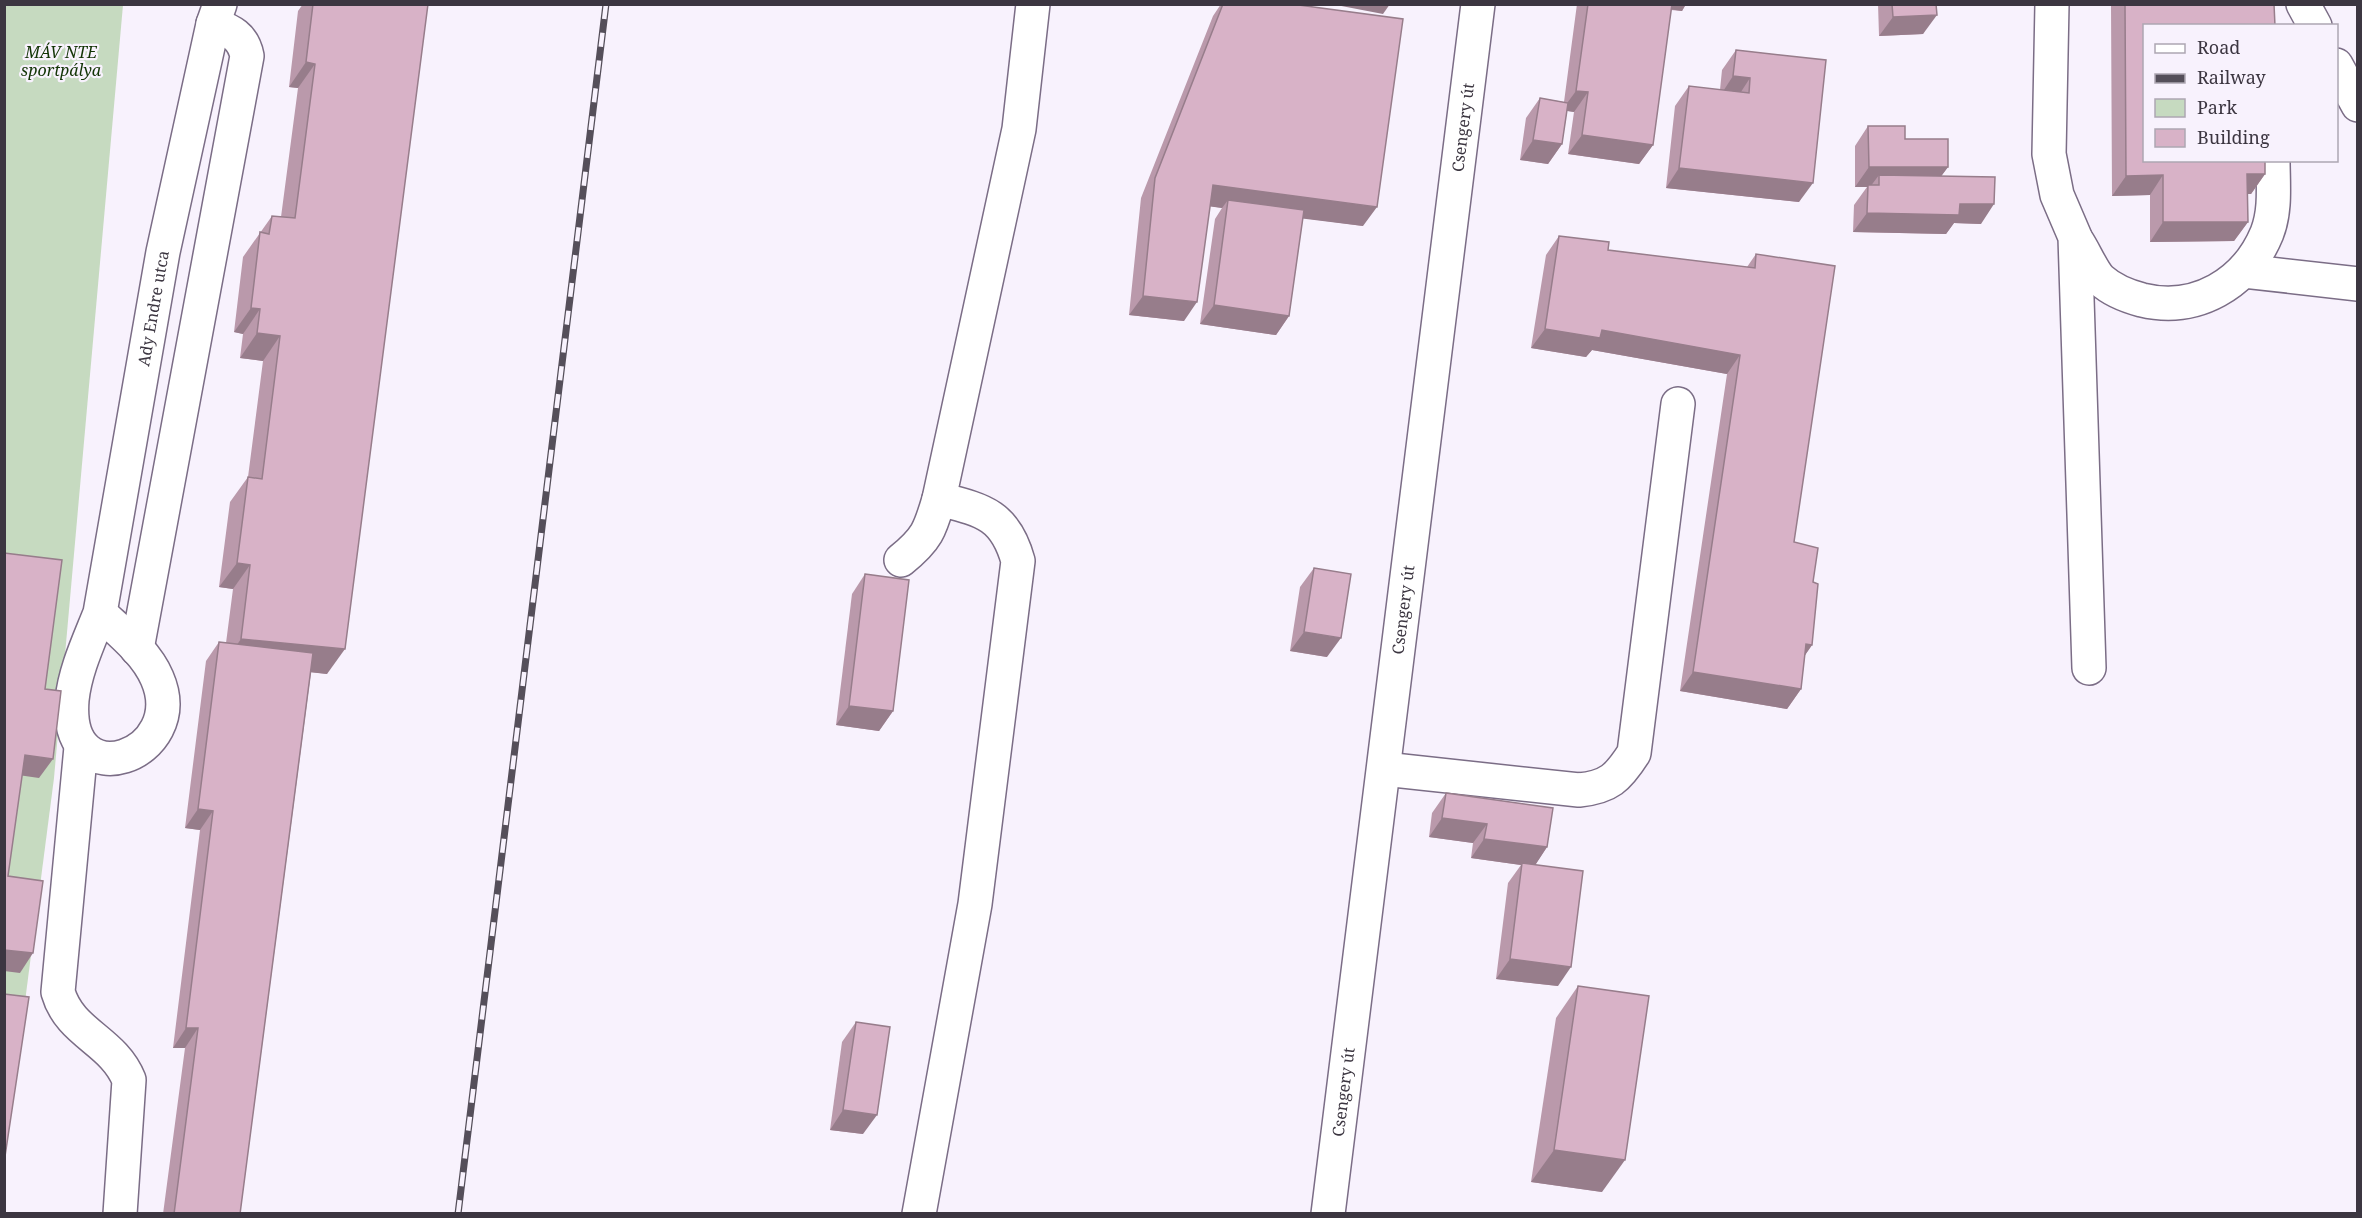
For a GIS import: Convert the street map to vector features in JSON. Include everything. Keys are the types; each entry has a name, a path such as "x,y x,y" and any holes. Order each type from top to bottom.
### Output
{"main road":[{"path":"901,560 920,544 930,529 939,499 1019,129 1033,4"},
{"name":"Csengery út","path":"1328,1214 1478,4"},
{"path":"2052,4 2049,154 2057,195 2075,237 2098,278 2114,290 2157,304 2176,304 2197,300 2244,271 2267,234 2273,213 2273,162"},
{"path":"2303,4 2314,24"},
{"path":"137,649 247,56 241,38 232,32 217,14"},
{"name":"Ady Endre utca","path":"81,747 73,723 72,699 83,655 100,613 163,252 217,14"},
{"path":"2338,67 2358,105"},
{"path":"2075,237 2089,668"},
{"path":"2244,271 2358,284"},
{"path":"1384,769 1579,790 1598,788 1624,767 1634,753 1678,404"},
{"path":"919,1214 975,904 1018,561 1012,540 999,522 978,509 939,499"},
{"path":"100,613 137,649 157,677 163,703 160,724 154,735 139,749 117,758 105,759 81,747 58,992 63,1008 74,1021 114,1055 129,1080 120,1214"}],"green space":[{"name":"MÁV NTE sportpálya","path":"5,5 123,5 54,778 5,1156"}],"building":[{"path":"313,4 428,4 345,649 241,639 250,565 237,563 248,477 262,479 280,336 257,333 260,309 251,308 260,232 269,234 272,216 295,218 315,64 306,62"},
{"path":"1223,4 1291,4 1403,19 1377,207 1213,185 1197,302 1143,296 1155,178"},
{"path":"1588,4 1672,4 1653,145 1582,135 1588,92 1576,91"},
{"path":"1892,4 1936,4 1937,15 1893,17"},
{"path":"2125,4 2274,4 2275,24 2143,24 2143,162 2265,162 2265,174 2247,174 2248,222 2163,222 2163,175 2126,176"},
{"path":"1736,50 1826,60 1813,183 1679,168 1689,86 1749,93 1750,78 1733,76"},
{"path":"1540,98 1568,103 1562,144 1533,140"},
{"path":"1868,126 1905,126 1905,139 1948,139 1948,167 1869,167"},
{"path":"1879,175 1995,177 1994,204 1960,204 1959,215 1867,213 1868,185 1879,185"},
{"path":"1228,200 1304,210 1289,316 1214,305"},
{"path":"1559,236 1609,242 1608,250 1755,268 1756,254 1835,266 1794,542 1818,548 1813,582 1818,584 1812,645 1806,644 1801,689 1693,672 1740,355 1602,330 1600,338 1545,329"},
{"path":"4,553 62,560 45,689 61,691 53,759 25,755 8,876 43,881 33,953 4,950"},
{"path":"1314,568 1351,574 1341,638 1304,632"},
{"path":"865,574 909,580 893,711 849,706"},
{"path":"219,642 313,653 240,1214 174,1214 198,1028 186,1028 213,811 198,809"},
{"path":"1446,793 1553,808 1547,847 1484,839 1487,824 1442,818"},
{"path":"1522,863 1583,871 1571,967 1510,959"},
{"path":"1578,986 1649,996 1625,1160 1554,1150"},
{"path":"4,994 29,997 4,1163"},
{"path":"856,1022 890,1027 877,1115 843,1110"}],"railway":[{"path":"458,1214 606,4"}]}
